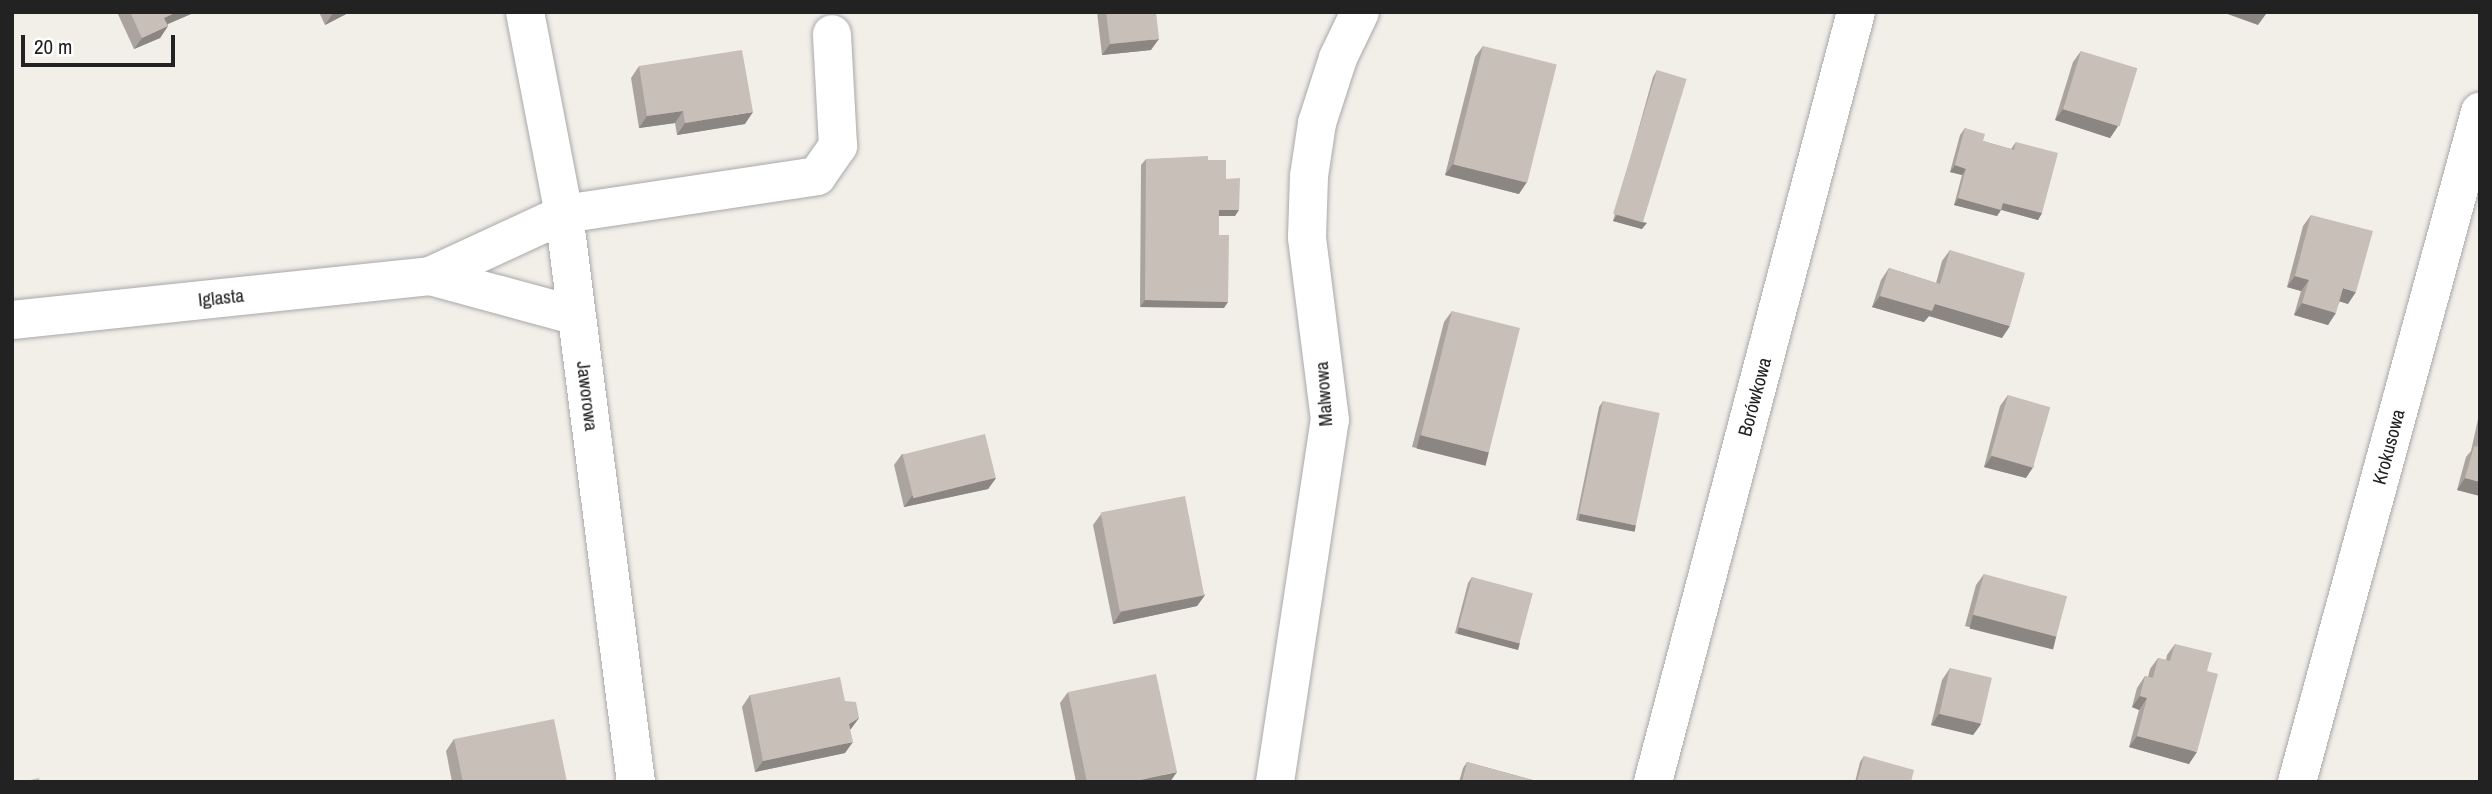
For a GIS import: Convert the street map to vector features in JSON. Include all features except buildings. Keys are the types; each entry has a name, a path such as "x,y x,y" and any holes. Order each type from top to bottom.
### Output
{"street":[{"name":"Jaworowa","path":"525,12 564,214 636,782"},
{"name":"Malwowa","path":"1275,782 1330,420 1307,237 1309,176 1317,123 1338,58 1360,12"},
{"name":"Borówkowa","path":"1653,782 1856,12"},
{"name":"Iglasta","path":"12,320 430,276 564,214 817,176 838,146 832,34"},
{"name":"Krokusowa","path":"2297,782 2480,112"},
{"name":"Iglasta","path":"430,276 577,316"}]}
